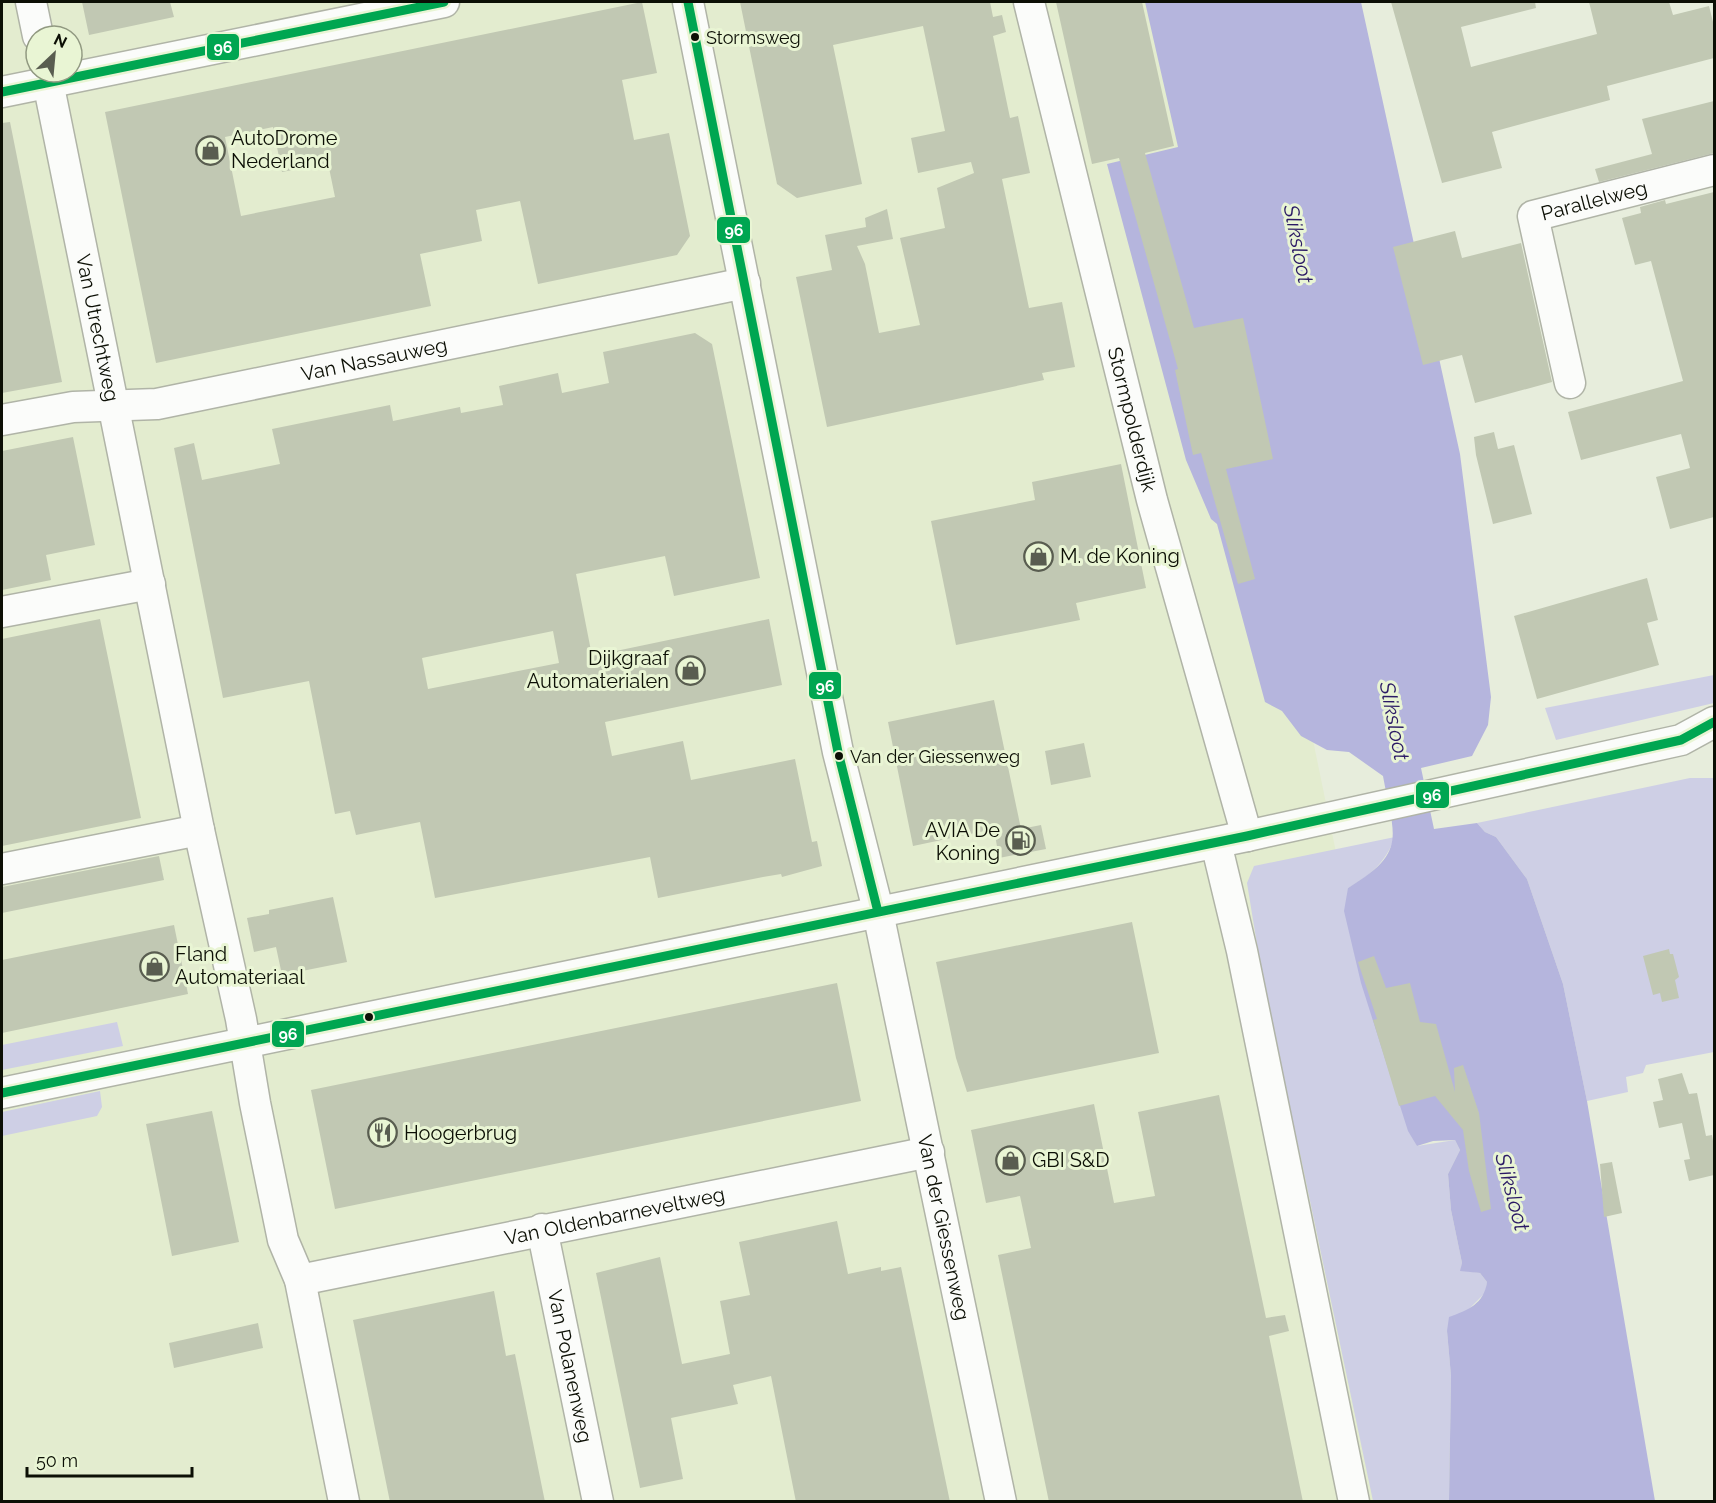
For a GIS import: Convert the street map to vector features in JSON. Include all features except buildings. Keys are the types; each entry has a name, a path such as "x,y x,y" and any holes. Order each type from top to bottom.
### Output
{"street":[{"path":"31,2 36,24"},
{"path":"84,70 444,2"},
{"name":"Van der Giessenweg","path":"688,2 838,752 878,912 1001,1502"},
{"name":"Stormpolderdijk","path":"1029,2 1152,500 1247,836"},
{"path":"2,92 26,84"},
{"name":"Van Utrechtweg","path":"48,84 283,1240 300,1280 344,1502"},
{"name":"Parallelweg","path":"1570,383 1533,216 1714,170"},
{"name":"Van Nassauweg","path":"2,420 73,407 157,404 745,283"},
{"path":"2,612 150,584"},
{"path":"2,1093 1216,843 1681,740 1714,722"},
{"path":"1681,740 1714,744"},
{"path":"2,869 199,830"},
{"path":"1216,843 1242,951 1354,1502"},
{"name":"Van Oldenbarneveltweg","path":"300,1280 929,1152"},
{"name":"Van Polanenweg","path":"542,1229 598,1502"}],"shaded area":[{"path":"2,2 1211,2 1242,394 1361,974 1460,1501 2,1502"},
{"path":"1714,675 1714,703 1556,740 1545,708"},
{"path":"1690,778 1714,778 1714,1052 1646,1065 1643,1073 1626,1077 1628,1092 1587,1101 1563,984 1527,879 1496,837 1485,832 1477,823"},
{"path":"1395,837 1387,854 1377,867 1348,888 1417,1146 1455,1140 1460,1150 1448,1174 1451,1210 1462,1263 1461,1270 1480,1273 1487,1282 1486,1292 1447,1331 1451,1376 1449,1501 1373,1501 1301,1158 1271,1030 1247,883 1254,866"},
{"path":"117,1022 123,1046 2,1070 2,1045"},
{"path":"100,1091 102,1107 97,1116 2,1136 2,1112"}],"water":[{"name":"Sliksloot","path":"1145,2 1361,2 1460,454 1491,697 1488,725 1472,756 1421,768 1434,829 1477,823 1485,832 1496,837 1527,879 1563,984 1587,1101 1655,1501 1449,1501 1451,1376 1447,1331 1449,1317 1469,1309 1479,1301 1487,1282 1480,1273 1460,1271 1462,1263 1451,1210 1448,1174 1460,1150 1455,1140 1433,1141 1417,1146 1408,1131 1361,983 1344,911 1348,888 1380,864 1388,853 1392,841 1391,814 1383,776 1349,752 1327,750 1301,736 1282,711 1265,702 1217,524 1211,519 1186,460 1107,164 1178,147"}],"transit line":[{"name":"96","path":"2,92 444,2"},
{"name":"96","path":"688,2 838,752 878,912"},
{"name":"96","path":"2,1093 1247,836 1681,740 1714,722"}],"place":[{"name":"Stormsweg","path":"695,37"},
{"name":"AutoDrome Nederland","path":"210,150"},
{"name":"M. de Koning","path":"1039,556"},
{"name":"Dijkgraaf Automaterialen","path":"690,670"},
{"name":"Van der Giessenweg","path":"839,756"},
{"name":"AVIA De Koning","path":"1021,841"},
{"name":"Fland Automateriaal","path":"154,966"},
{"name":"Hoogerbrug","path":"383,1133"},
{"name":"GBI S&D","path":"1011,1160"}]}
